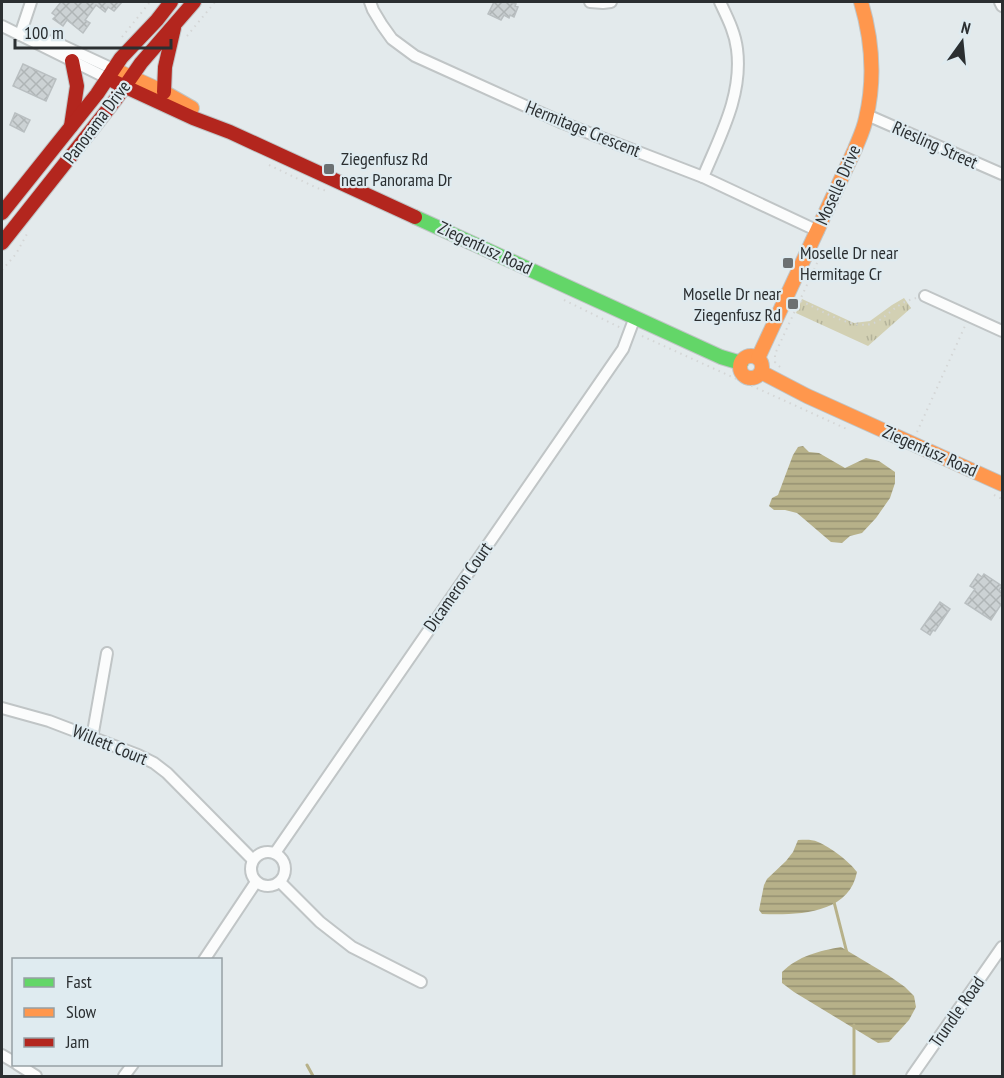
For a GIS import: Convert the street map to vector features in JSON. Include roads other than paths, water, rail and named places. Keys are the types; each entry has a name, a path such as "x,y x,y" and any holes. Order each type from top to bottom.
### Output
{"street":[{"path":"20,35 31,2"},
{"name":"Panorama Drive","path":"2,213 97,94 121,58 171,2"},
{"name":"Panorama Drive","path":"2,243 141,63 194,2"},
{"name":"Hermitage Crescent","path":"370,2 392,39 415,56 563,123 703,177 818,231"},
{"path":"590,2 611,2"},
{"path":"703,177 732,108 738,79 737,49 731,24 720,2"},
{"name":"Moselle Drive","path":"760,365 855,149 867,115 871,78 871,47 861,2"},
{"path":"1000,2 1002,6"},
{"path":"164,92 166,58 176,21"},
{"path":"2,26 72,61 110,74"},
{"path":"20,35 57,42 110,74"},
{"path":"71,127 77,86 72,61"},
{"name":"Ziegenfusz Road","path":"110,74 193,118 230,132 721,357 741,363"},
{"name":"Ziegenfusz Road","path":"128,82 164,92 230,132"},
{"name":"Riesling Street","path":"867,115 1002,174"},
{"path":"925,296 1002,331"},
{"name":"Dicameron Court","path":"274,853 623,349 635,317"},
{"path":"746,357 754,357 760,365 754,378 747,377 741,372 741,363 746,357"},
{"name":"Ziegenfusz Road","path":"760,365 807,396 1002,484"},
{"path":"92,738 107,653"},
{"name":"Willett Court","path":"2,708 49,721 154,763 167,773 253,860"},
{"path":"262,853 274,853 282,860 285,869 280,882 271,886 256,882 251,874 253,860 262,853"},
{"path":"205,958 256,882"},
{"path":"280,882 320,922 352,946 421,982"},
{"name":"Trundle Road","path":"912,1077 1002,946"},
{"path":"20,1066 36,1077"}],"waterway":[{"path":"834,902 847,953"},
{"path":"854,1025 854,1076"},
{"path":"307,1065 313,1076"}],"place":[{"name":"Ziegenfusz Rd near Panorama Dr","path":"329,169"},
{"name":"Moselle Dr near Hermitage Cr","path":"788,263"},
{"name":"Moselle Dr near Ziegenfusz Rd","path":"793,304"}]}
